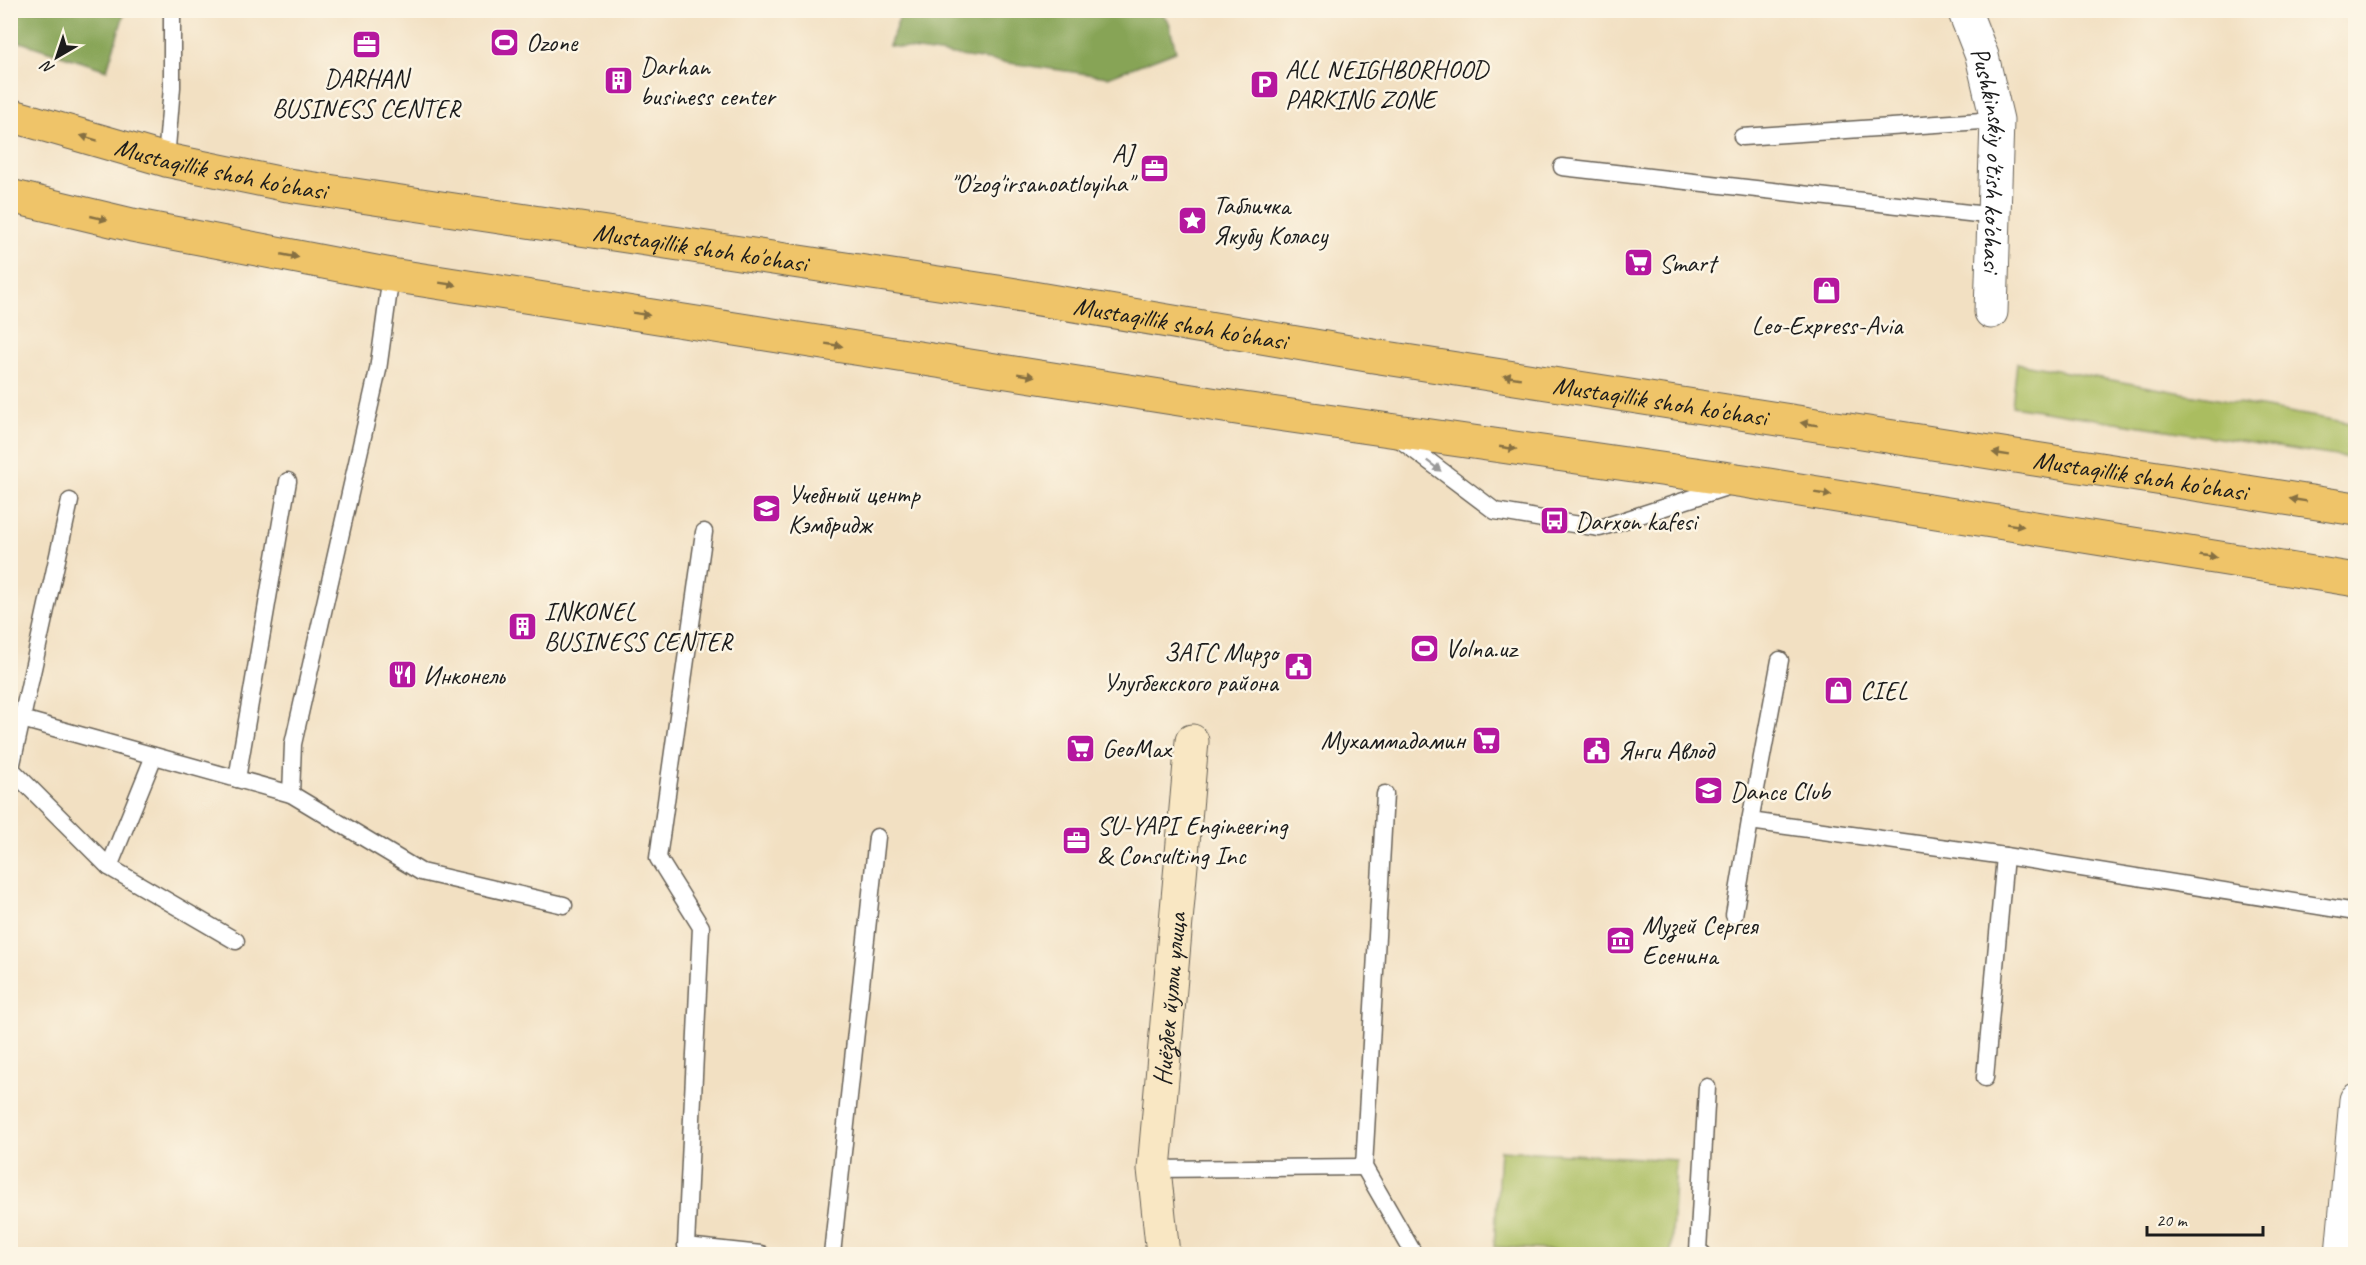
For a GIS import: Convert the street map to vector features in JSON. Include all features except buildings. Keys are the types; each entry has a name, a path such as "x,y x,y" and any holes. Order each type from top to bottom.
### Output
{"main road":[{"name":"Mustaqillik shoh ko'chasi","path":"10,115 166,160 322,191 998,292 1367,355 2355,509"},
{"path":"10,196 154,230 391,275 1388,430 1744,482 2355,580"}],"street":[{"name":"Pushkinskiy o'tish ko'chasi","path":"1964,10 1982,56 1997,120 1991,312"},
{"name":"Ниёзбек йулли улица","path":"1163,1254 1154,1169 1192,741"},
{"path":"2342,1254 2355,1100"}],"lane":[{"path":"166,160 172,87 172,10"},
{"path":"1742,137 1997,120"},
{"path":"1562,166 1995,216"},
{"path":"291,794 293,744 378,370 391,275"},
{"path":"1388,430 1495,512 1599,528 1744,482"},
{"path":"237,779 288,481"},
{"path":"70,501 11,768 109,867 236,941"},
{"path":"704,532 658,858 701,927 686,1246 761,1254"},
{"path":"1734,915 1780,660"},
{"path":"22,719 291,794 421,872 564,905"},
{"path":"109,867 154,756"},
{"path":"1385,794 1364,1167 1414,1254"},
{"path":"1750,821 2005,856 2355,912"},
{"path":"832,1254 878,837"},
{"path":"1985,1078 2005,856"},
{"path":"1703,1254 1698,1251 1707,1087"},
{"path":"1154,1169 1364,1167"}],"green space":[{"path":"11,10 125,11 107,70 11,39"},
{"path":"1159,10 1169,22 1176,51 1108,77 889,46 902,11"},
{"path":"2017,363 2355,424 2355,459 2012,406"},
{"path":"1500,1150 1676,1160 1671,1254 1616,1254 1494,1247"}],"place":[{"name":"Ozone","path":"505,42"},
{"name":"DARHAN BUSINESS CENTER","path":"366,44"},
{"name":"Darhan business center","path":"619,81"},
{"name":"ALL NEIGHBORHOOD PARKING ZONE","path":"1264,84"},
{"name":"AJ \"O'zog'irsanoatloyiha\"","path":"1154,168"},
{"name":"Табличка Якубу Коласу","path":"1192,220"},
{"name":"Smart","path":"1638,263"},
{"name":"Leo-Express-Avia","path":"1827,291"},
{"name":"Учебный центр Кэмбридж","path":"767,509"},
{"name":"Darxon kafesi","path":"1554,521"},
{"name":"INKONEL BUSINESS CENTER","path":"523,626"},
{"name":"Volna.uz","path":"1424,648"},
{"name":"ЗАГС Мирзо Улугбекского района","path":"1299,667"},
{"name":"Инконель","path":"402,675"},
{"name":"CIEL","path":"1839,690"},
{"name":"Мухаммадамин","path":"1486,740"},
{"name":"GeoMax","path":"1081,748"},
{"name":"Янги Авлод","path":"1597,750"},
{"name":"Dance Club","path":"1709,791"},
{"name":"SU-YAPI Engineering & Consulting Inc","path":"1076,840"},
{"name":"Музей Сергея Есенина","path":"1621,940"}]}
